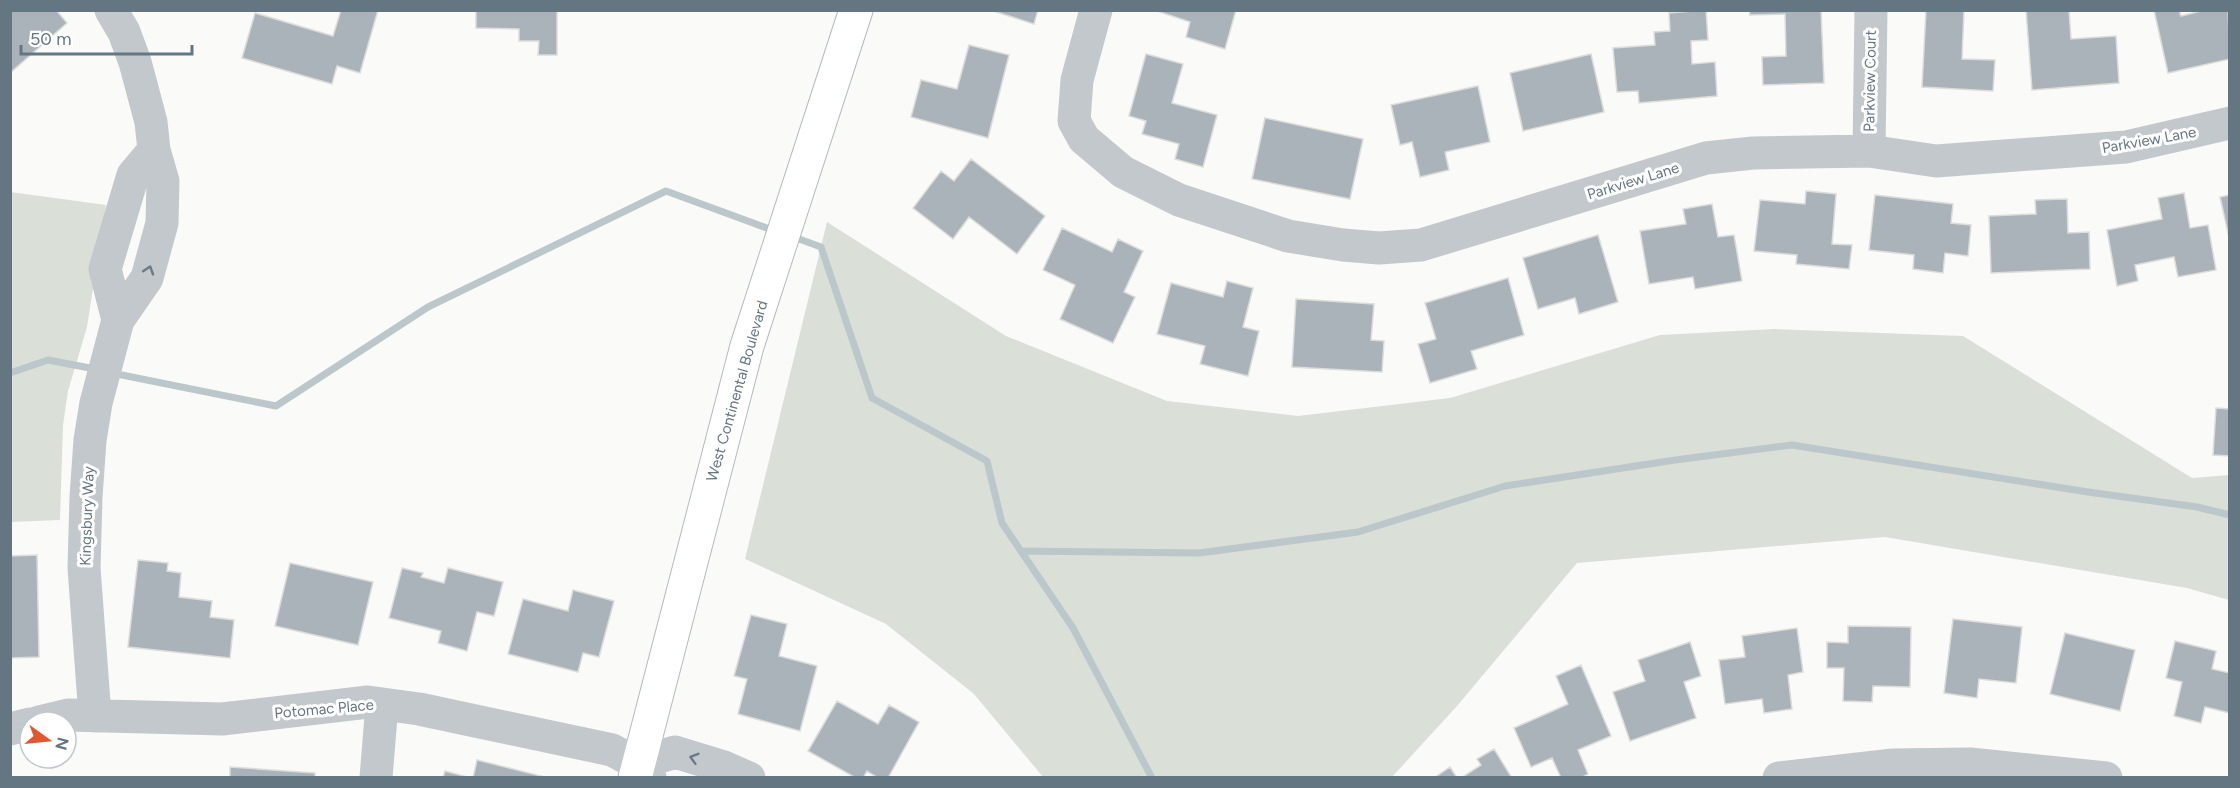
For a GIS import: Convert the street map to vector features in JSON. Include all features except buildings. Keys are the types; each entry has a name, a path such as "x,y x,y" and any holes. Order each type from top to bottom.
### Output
{"main road":[{"name":"West Continental Boulevard","path":"641,773 744,357 856,10"}],"street":[{"name":"Kingsbury Way","path":"95,716 84,568 88,463 96,404 118,320 105,269 133,175 154,150 151,122 135,62 124,32 111,10"},
{"name":"Parkview Lane","path":"1096,10 1077,80 1074,121 1084,139 1123,172 1179,200 1288,236 1343,245 1379,248 1420,245 1707,158 1753,153 1869,151 1936,161 2126,147 2229,123"},
{"name":"Parkview Court","path":"1869,151 1871,10"},
{"name":"Potomac Place","path":"78,715 222,719 368,702 419,709 612,750 641,773"},
{"path":"376,777 382,704"},
{"path":"641,773 675,752 749,777"},
{"path":"1779,777 1893,765 1970,764 2106,777"}],"shaded area":[{"path":"10,192 106,205 87,327 68,391 63,425 60,520 11,522"},
{"path":"827,222 1006,336 1167,401 1298,416 1450,398 1660,335 1774,329 1963,336 2192,478 2229,475 2229,600 2187,588 1885,537 1577,563 1457,706 1392,777 1043,777 974,694 886,624 745,559"}],"waterway":[{"path":"112,373 276,406 428,307 666,191 775,231"},
{"path":"791,236 821,247 872,398 987,461 1002,523 1073,628 1152,778"},
{"path":"10,373 48,360 95,369"},
{"path":"1021,551 1199,553 1358,532 1505,486 1792,445 2197,507 2230,515"}]}
